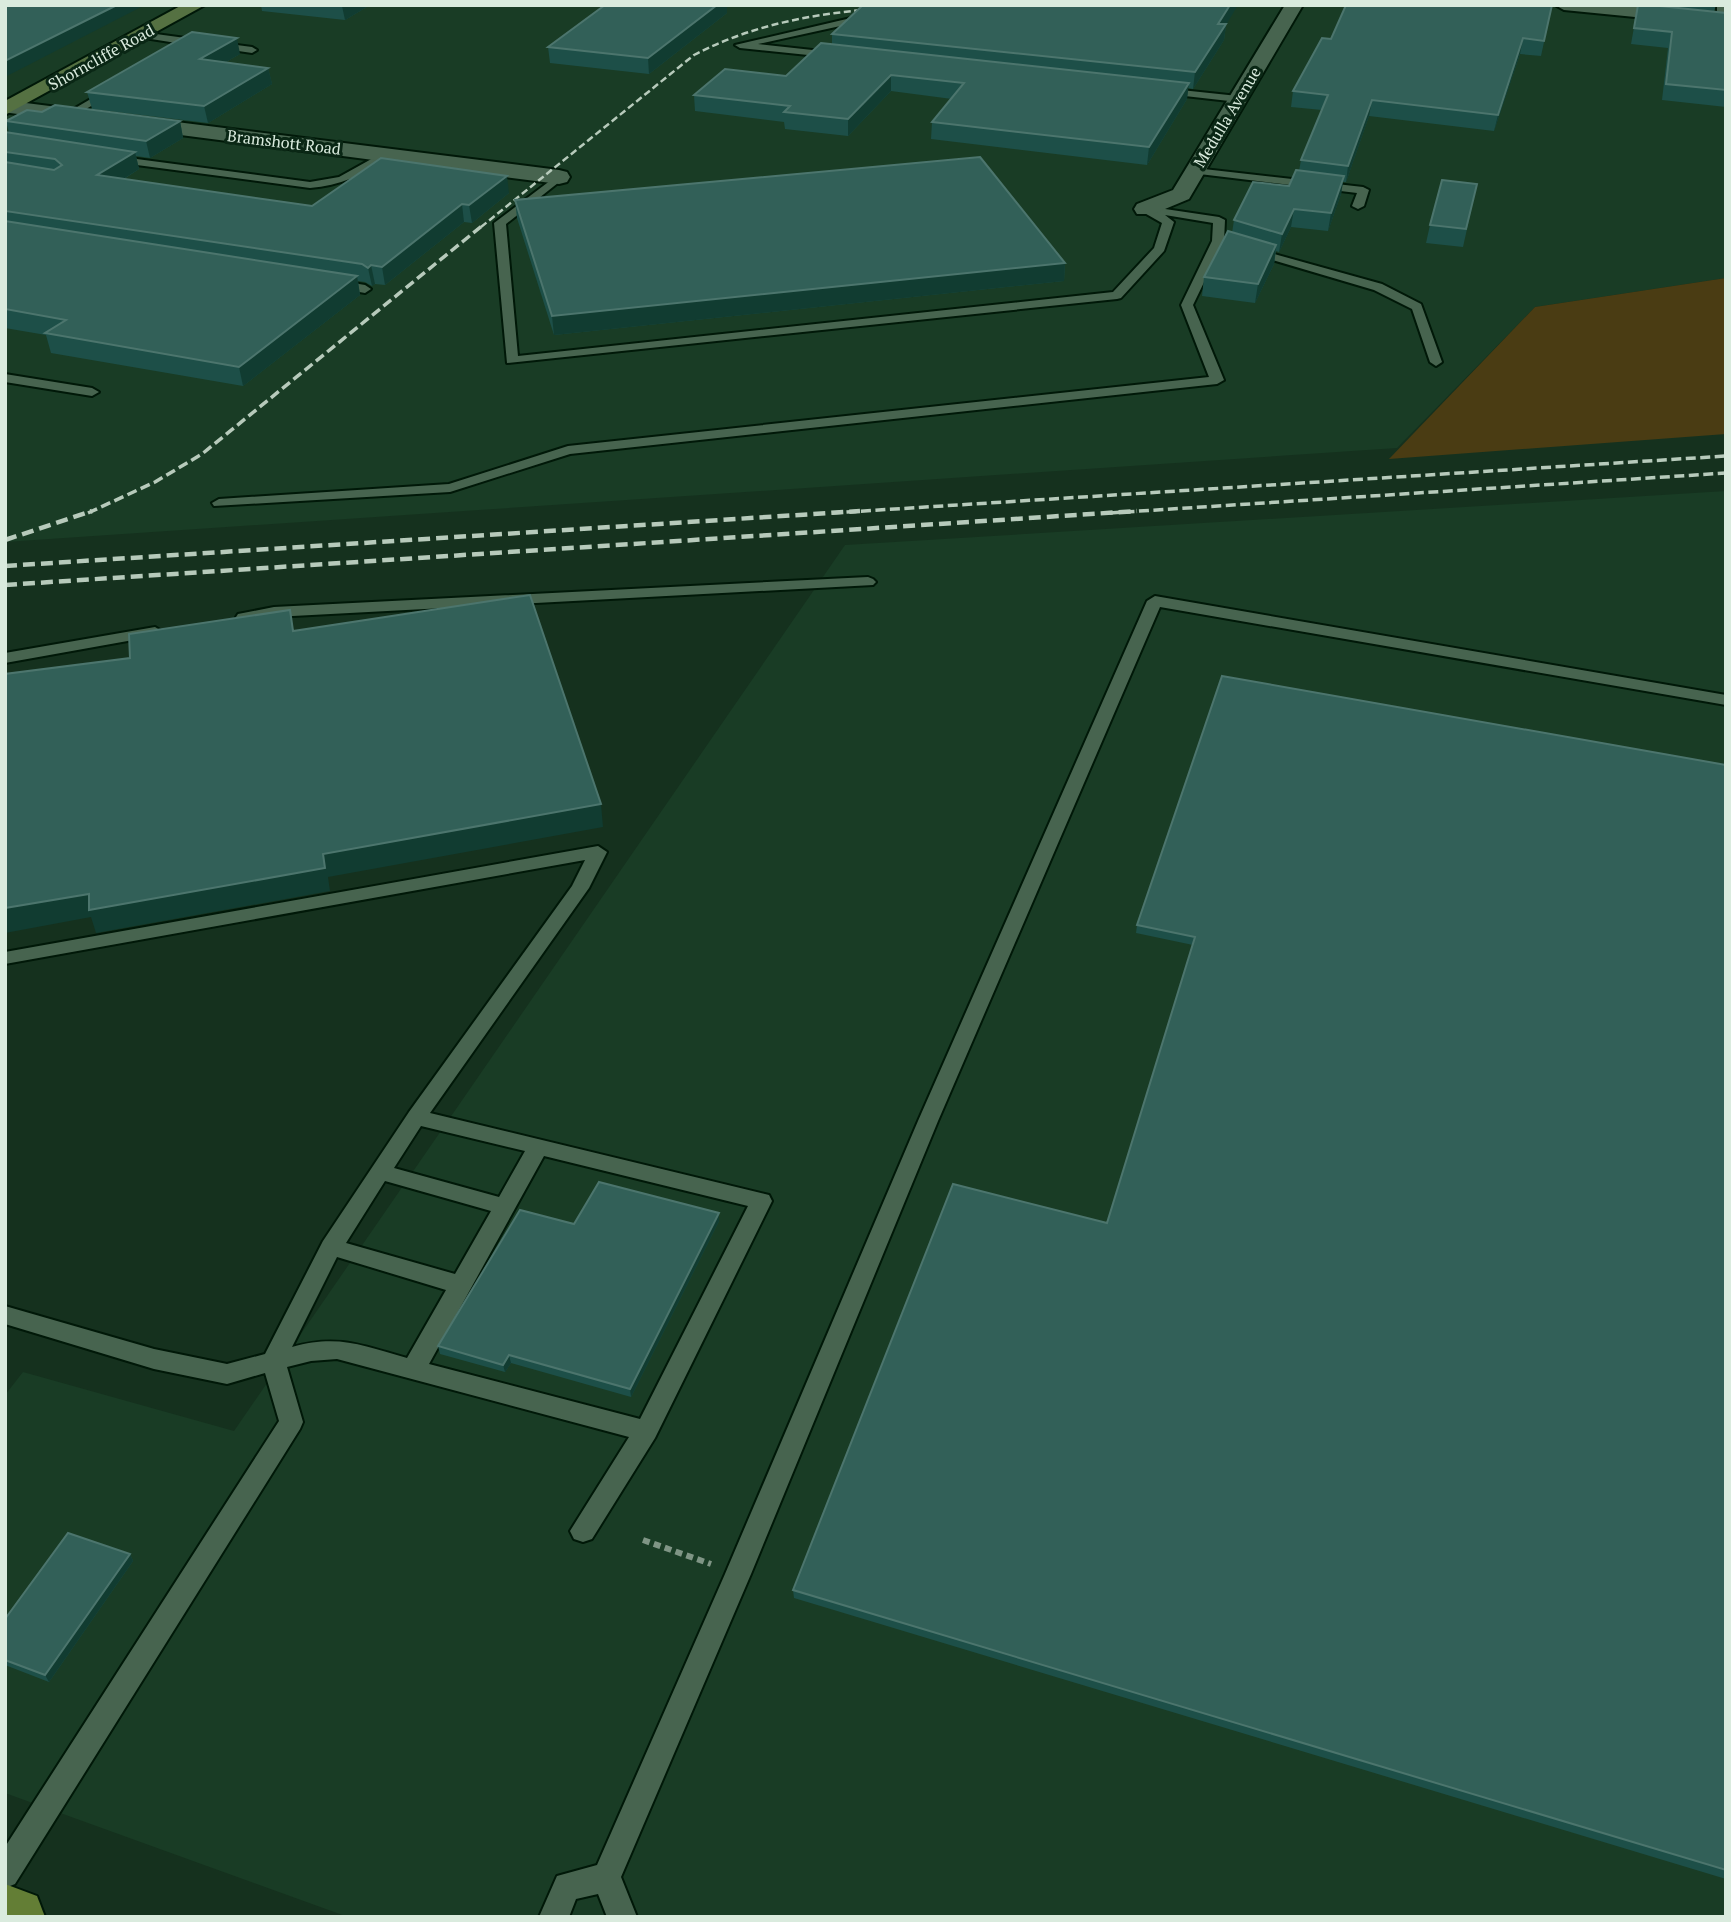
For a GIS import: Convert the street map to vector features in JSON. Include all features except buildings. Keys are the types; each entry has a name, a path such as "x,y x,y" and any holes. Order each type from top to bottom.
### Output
{"main road":[{"path":"5,1913 16,1917"}],"street":[{"name":"Shorncliffe Road","path":"8,108 196,5"},
{"name":"Medulla Avenue","path":"1145,209 1181,194 1294,5"},
{"path":"1564,5 1723,16"},
{"name":"Bramshott Road","path":"8,108 559,177"}],"lane":[{"path":"848,56 740,45 850,21"},
{"path":"141,35 252,50"},
{"path":"170,55 192,42"},
{"path":"70,114 125,82"},
{"path":"1144,89 1238,99"},
{"path":"102,158 318,186 335,184 355,176 384,155"},
{"path":"1195,171 1363,190 1358,206"},
{"path":"559,177 500,223 512,360 1117,295 1160,249 1168,222 1145,209"},
{"path":"219,503 450,488 568,450 1217,380 1187,305 1218,241 1219,220 1145,209"},
{"path":"1218,241 1378,287 1417,307 1436,362"},
{"path":"325,282 365,289"},
{"path":"5,378 92,392"},
{"path":"234,619 274,612 868,582"},
{"path":"606,1878 738,1574 928,1121 1155,600 1726,700"},
{"path":"5,658 167,631"},
{"path":"5,958 598,852 580,888 416,1116 331,1247 273,1361 291,1422 5,1874"},
{"path":"416,1116 761,1201 646,1432 583,1531"},
{"path":"414,1368 539,1146"},
{"path":"381,1172 505,1207"},
{"path":"331,1247 461,1285"},
{"path":"5,1315 154,1360 227,1374 312,1351 337,1349 646,1432"},
{"path":"554,1917 567,1886 606,1878"},
{"path":"606,1878 624,1914 622,1917"}],"path":[{"path":"643,1540 738,1574"}],"shaded area":[{"path":"5,5 1726,5 1726,278 1535,307 1397,448 5,542"},
{"path":"1726,278 1726,434 1389,459 1535,307"},
{"path":"1726,491 1726,1917 348,1917 5,1793 5,1395 23,1372 234,1431 845,545"}],"railway":[{"path":"481,227 694,55 738,36 782,23 875,9"},
{"path":"88,513 155,482 202,454 483,225"},
{"path":"832,513 1726,456"},
{"path":"1110,513 1726,473"},
{"path":"5,540 92,511"},
{"path":"5,566 860,511"},
{"path":"5,585 1137,511"}]}
